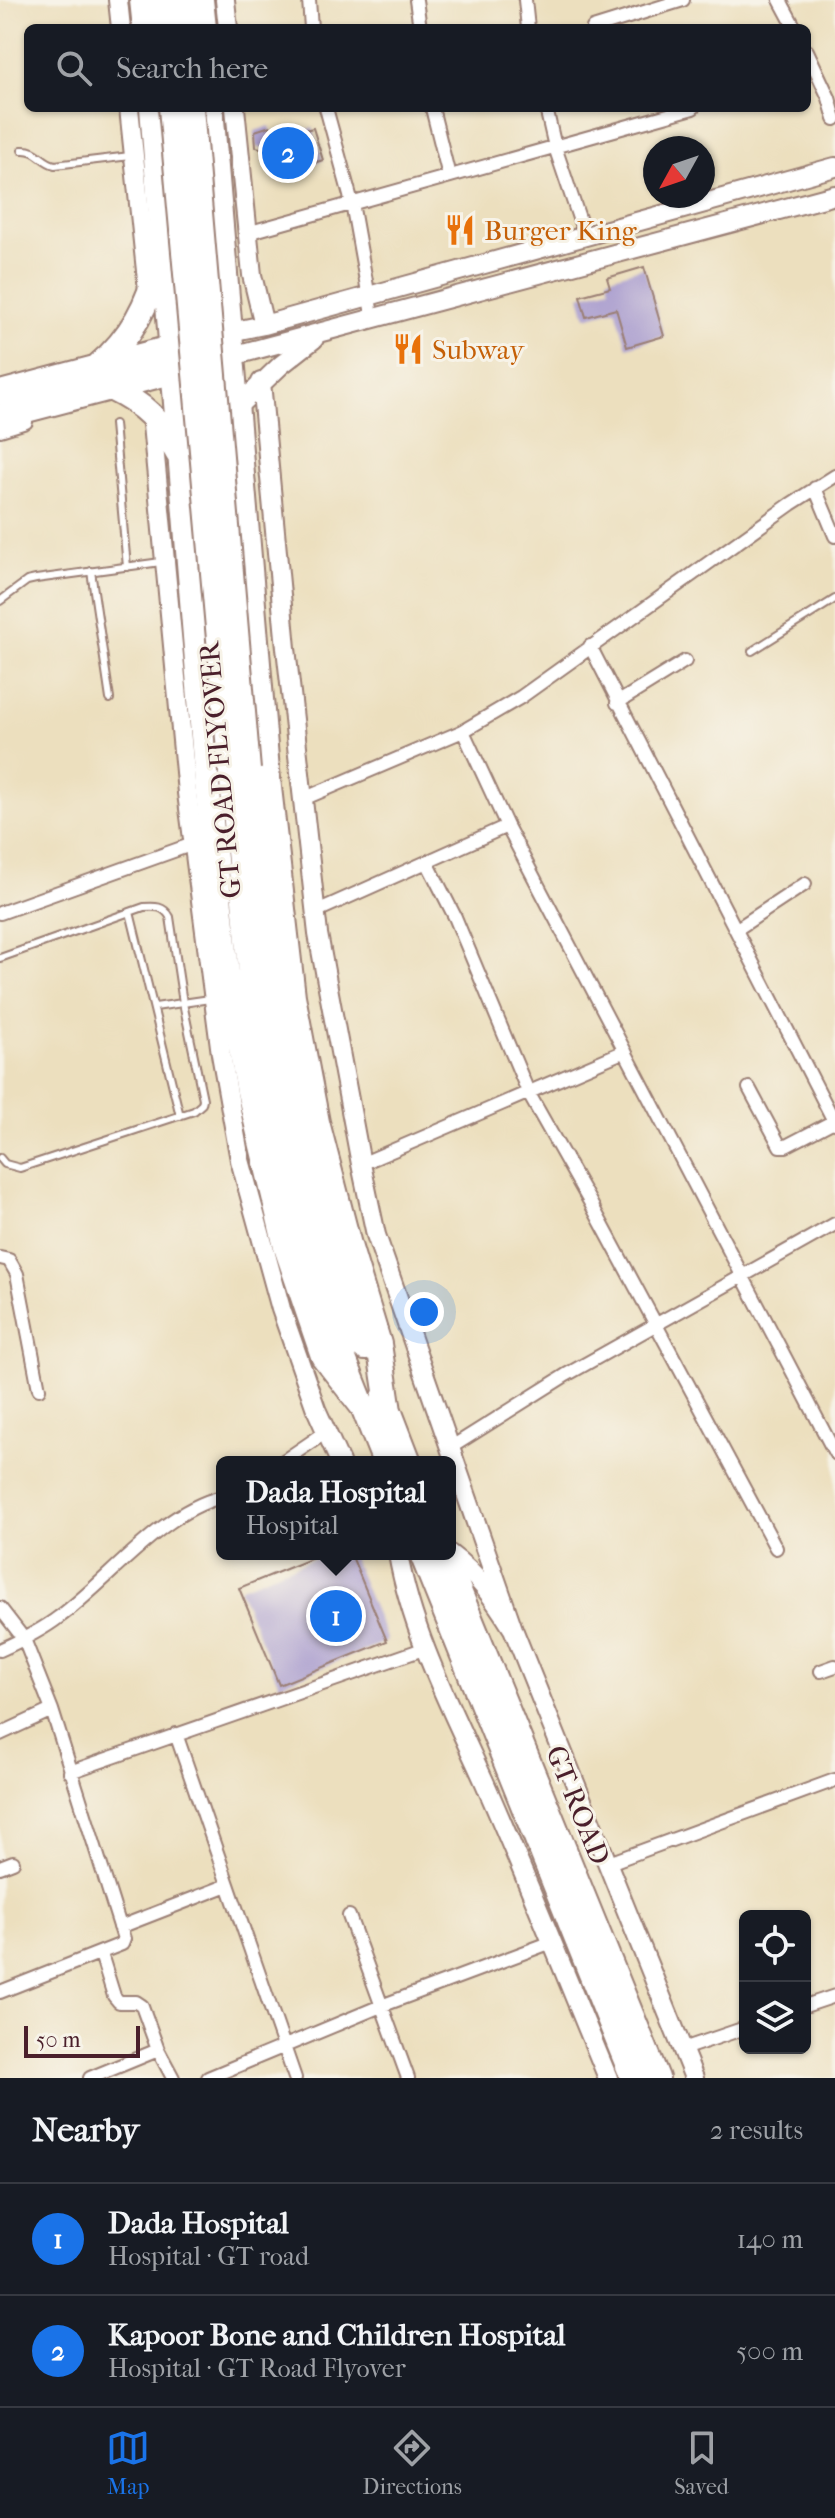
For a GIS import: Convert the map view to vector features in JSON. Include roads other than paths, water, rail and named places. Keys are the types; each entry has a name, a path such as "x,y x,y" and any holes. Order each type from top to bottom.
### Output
{"highway":[{"path":"142,0 145,24"},
{"path":"162,0 164,24"},
{"path":"182,0 184,24"},
{"path":"201,0 204,24"},
{"path":"152,112 208,800 227,972 249,1091 286,1247 323,1356 362,1406 381,1456"},
{"name":"GT ROAD FLYOVER","path":"171,112 240,771 274,1000 297,1125 328,1245 389,1411"},
{"name":"GT ROAD FLYOVER","path":"191,112 255,1009 280,1133 312,1257 362,1406"},
{"path":"211,112 267,770 293,996 317,1122 379,1344 389,1411 407,1456"},
{"path":"97,367 118,349 149,300 164,240"},
{"path":"0,417 110,388 230,332"},
{"path":"7,387 97,367 232,356"},
{"path":"110,388 151,414 165,431 181,460"},
{"name":"GT ROAD","path":"424,1560 633,2078"},
{"name":"GT ROAD","path":"449,1560 657,2078"}],"street":[{"path":"118,0 121,24"},
{"path":"225,0 228,24"},
{"path":"309,0 311,24"},
{"path":"416,0 419,24"},
{"path":"525,0 528,24"},
{"path":"634,0 635,15"},
{"path":"606,24 683,0"},
{"path":"780,0 793,24"},
{"path":"813,75 835,119"},
{"path":"129,112 149,300"},
{"path":"235,112 252,275 264,325"},
{"path":"327,112 352,203 373,320"},
{"path":"433,112 449,176"},
{"path":"547,112 555,147 585,236"},
{"path":"247,233 679,112"},
{"path":"715,200 835,167"},
{"path":"232,356 835,195"},
{"path":"230,332 688,208"},
{"path":"696,208 702,232"},
{"path":"550,246 557,270"},
{"path":"236,408 261,382 323,332"},
{"path":"261,382 286,648 326,977 376,1235 453,1456"},
{"path":"0,430 60,413 110,388"},
{"path":"151,414 193,844 213,999 240,1160 281,1309 337,1456"},
{"path":"303,799 463,731 521,697 835,476"},
{"path":"815,488 835,536"},
{"path":"590,646 834,1122 786,1146 780,1146 749,1088"},
{"path":"617,703 685,661"},
{"path":"463,731 507,826 835,1453"},
{"path":"317,911 507,826"},
{"path":"0,913 193,844"},
{"path":"427,862 455,917 529,1094 657,1324 776,1548"},
{"path":"737,929 805,884"},
{"path":"361,1164 625,1051"},
{"path":"450,1448 566,1375 835,1224"},
{"path":"0,1258 9,1260 17,1274 39,1389"},
{"path":"291,1456 326,1432"},
{"path":"456,1465 513,1629 694,2078"},
{"path":"0,1650 60,1617 150,1537 216,1499"},
{"path":"386,1560 411,1605"},
{"path":"400,1560 411,1605 441,1689 484,1782 608,2078"},
{"path":"456,1560 469,1568 493,1597 513,1629"},
{"path":"0,1608 24,1639 52,1710 124,1939 122,1944 101,1954 0,1992"},
{"path":"70,1772 426,1648"},
{"path":"821,1671 835,1666"},
{"path":"0,1734 52,1710"},
{"path":"176,1734 295,2078"},
{"path":"609,1863 835,1780"},
{"path":"0,1867 13,1862"},
{"path":"120,1927 228,1885"},
{"path":"349,1916 408,2078"},
{"path":"208,2078 381,2006 552,1942"},
{"path":"101,1954 114,1996 119,2002 131,2001 142,2006 158,2050 173,2078"},
{"path":"811,2004 835,1996"},
{"path":"683,2049 739,2030"},
{"path":"90,2078 158,2050"}],"lane":[{"path":"22,150 33,151 44,161 55,165 134,156"},
{"path":"114,424 127,567"},
{"path":"0,601 27,581 165,562"},
{"path":"91,571 110,699"},
{"path":"752,651 835,599"},
{"path":"0,958 130,912 155,906 167,911 203,1099 199,1108 180,1116 20,1168 5,1164 0,1158"},
{"path":"130,912 180,1116"},
{"path":"155,1007 213,999"}],"place":[{"name":"Kapoor Bone and Children Hospital","path":"288,153"},
{"name":"Burger King","path":"460,230"},
{"name":"Subway","path":"408,349"},
{"name":"Dada Hospital","path":"336,1616"}]}
